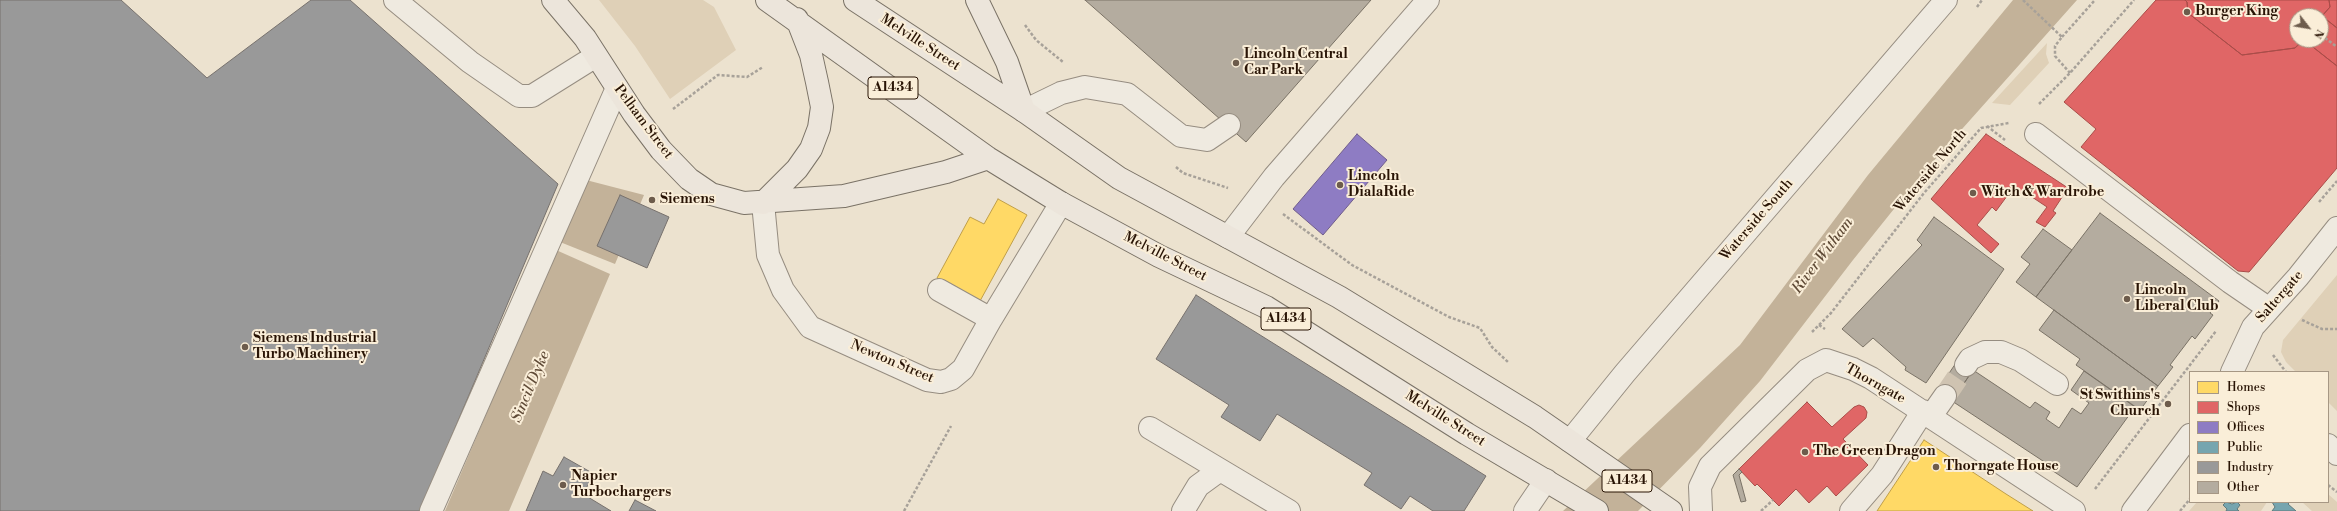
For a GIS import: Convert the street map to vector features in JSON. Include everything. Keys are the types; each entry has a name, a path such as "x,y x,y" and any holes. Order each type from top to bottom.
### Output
{"main road":[{"name":"Pelham Street","path":"553,0 585,38 617,88 661,150 689,179 711,194 744,203 762,203 844,196 946,172 988,158"},
{"name":"Melville Street","path":"767,0 797,19 988,158 1061,203 1159,256 1266,307 1467,434 1597,511"},
{"name":"Melville Street","path":"855,0 1024,111 1120,178 1340,297 1535,417 1663,505"},
{"path":"977,0 1007,62 1024,111"},
{"path":"762,203 797,169 811,149 819,128 822,107 817,82 811,55 797,19"}],"street":[{"path":"395,0 470,62 519,96 532,96 596,56"},
{"path":"1228,237 1258,197 1428,0"},
{"name":"Waterside South","path":"1570,441 1624,372 1946,0"},
{"path":"1024,111 1061,93 1085,87 1126,94 1181,136 1207,140 1229,125"},
{"path":"431,511 617,88"},
{"path":"2036,134 2230,282 2268,308"},
{"name":"Newton Street","path":"762,203 768,255 783,290 810,327 927,380 941,382 951,379 963,369 991,318 1061,203"},
{"name":"Saltergate","path":"2232,371 2253,327 2268,308 2298,277 2337,228"},
{"path":"939,290 991,318"},
{"path":"1966,365 1970,359 1985,352 2001,352 2020,360 2057,384"},
{"name":"Thorngate","path":"1702,511 1700,487 1710,466 1807,370 1826,360 1859,372 1927,414 2074,511"},
{"path":"1851,511 1882,475 1927,414 1945,396"},
{"path":"1150,428 1289,511"},
{"path":"2133,511 2189,436"},
{"path":"2329,446 2337,454"},
{"path":"1183,511 1198,486 1220,470"},
{"path":"1525,511 1546,480"}],"path":[{"path":"1977,7 1982,0"},
{"path":"2023,0 2062,37"},
{"path":"2070,73 2055,56 2055,46 2095,0"},
{"path":"2034,109 2070,73 2134,0"},
{"path":"1022,23 1036,40 1069,66 1085,87"},
{"path":"2329,40 2337,47"},
{"path":"673,109 718,75 747,77 763,67"},
{"name":"Waterside North","path":"1830,314 1924,193 1981,128 2016,121"},
{"path":"1172,163 1183,173 1258,197 1352,265 1449,317 1480,328 1492,347 1510,364"},
{"path":"2318,203 2337,181"},
{"path":"2300,318 2313,326 2337,329"},
{"path":"2093,490 2217,329"},
{"path":"2272,350 2277,363 2285,371"},
{"path":"904,511 951,426"},
{"path":"2329,486 2337,492"},
{"path":"1761,511 1773,500"},
{"path":"2180,511 2189,500"}],"shaded area":[{"path":"599,0 703,0 714,7 736,50 670,99 635,46"},
{"path":"2047,43 2046,54 2049,63 2010,105 1992,103"},
{"path":"2337,275 2337,411 2329,403 2329,371 2295,371 2286,362 2281,352 2283,340"},
{"path":"2329,495 2337,502 2337,511 2312,511 2303,503 2329,503"},
{"path":"2196,503 2225,503 2223,505 2227,509 2226,511 2189,511"},
{"path":"2238,503 2266,503 2261,511 2239,511 2237,509 2240,505"}],"water":[{"name":"River Witham","path":"2013,0 2077,0 1922,174 1853,260 1760,381 1700,448 1638,511 1563,511 1740,345 1868,175"},
{"path":"586,180 644,195 615,264 560,242"},
{"name":"Sincil Dyke","path":"556,250 610,274 509,511 445,511"}],"building: Homes":[{"path":"998,199 1027,215 980,301 937,278 970,217 984,224"},
{"name":"Thorngate House","path":"1924,440 2006,494 2033,511 1877,511"}],"building: Shops":[{"path":"2156,0 2185,0 2187,2 2188,13 2242,55 2295,48 2314,48 2337,66 2337,168 2249,272 2238,271 2081,147 2096,129 2064,102"},
{"path":"2185,0 2329,0 2330,7 2289,8 2289,48 2295,48 2242,55 2188,13 2187,2"},
{"path":"2329,0 2337,0 2337,28 2329,22"},
{"path":"2329,22 2337,28 2337,66 2314,48 2329,48"},
{"name":"Witch & Wardrobe","path":"1986,134 2068,188 2053,211 2056,213 2045,227 2036,222 2047,207 2029,195 2027,198 2013,188 1996,211 1992,207 1977,225 1999,244 1991,253 1931,199"},
{"name":"The Green Dragon","path":"1807,402 1832,427 1854,407 1859,405 1864,407 1867,412 1866,418 1843,439 1868,465 1836,496 1827,486 1809,503 1796,489 1779,506 1757,484 1755,486 1739,469"}],"building: Offices":[{"name":"Lincoln DialaRide","path":"1357,134 1387,160 1323,235 1293,209"}],"building: Public":[{"path":"2225,503 2238,503 2240,505 2237,509 2239,511 2226,511 2227,509 2223,505"},
{"path":"2273,503 2289,503 2288,504 2296,511 2272,511 2275,507"}],"building: Industry":[{"name":"Siemens Industrial Turbo Machinery","path":"0,0 121,0 207,78 311,0 350,0 558,184 420,511 0,511"},
{"path":"620,195 669,217 647,268 597,246"},
{"path":"1196,295 1486,476 1464,511 1433,511 1410,496 1401,509 1364,485 1372,473 1277,414 1260,441 1221,417 1229,405 1156,359"},
{"name":"Napier Turbochargers","path":"564,457 594,474 583,494 611,511 526,511 543,471 553,476"},
{"name":"Napier Turbochargers","path":"635,500 656,511 629,511"}],"building: Other":[{"name":"Lincoln Central Car Park","path":"1085,0 1371,0 1246,142"},
{"name":"Lincoln Liberal Club","path":"2100,213 2219,301 2210,313 2213,315 2195,339 2192,336 2170,365 2173,367 2158,386 2036,297"},
{"path":"1934,217 2004,269 1926,383 1905,370 1906,367 1873,338 1863,347 1842,329 1922,245 1917,240"},
{"path":"2043,229 2072,250 2036,297 2016,282 2030,264 2021,257"},
{"path":"2054,310 2158,386 2140,410 2076,365 2080,359 2039,330"},
{"path":"1958,360 1973,370 1952,401 1937,391"},
{"path":"1973,370 2030,408 2035,402 2050,412 2046,419 2059,428 2072,408 2081,414 2089,403 2071,390 2084,371 2135,407 2077,487 2044,465 2046,463 1952,401"},
{"path":"1739,469 1742,472 1739,475 1746,501 1741,502 1733,475"}],"tunnel":[{"path":"1945,396 1966,365"}],"place":[{"name":"Burger King","path":"2187,12"},
{"name":"Lincoln Central Car Park","path":"1236,63"},
{"name":"Lincoln DialaRide","path":"1340,185"},
{"name":"Witch & Wardrobe","path":"1973,193"},
{"name":"Siemens","path":"652,200"},
{"name":"Lincoln Liberal Club","path":"2127,299"},
{"name":"Siemens Industrial Turbo Machinery","path":"245,347"},
{"name":"St Swithins's Church","path":"2168,404"},
{"name":"The Green Dragon","path":"1805,452"},
{"name":"Thorngate House","path":"1936,467"},
{"name":"Napier Turbochargers","path":"563,485"}]}
